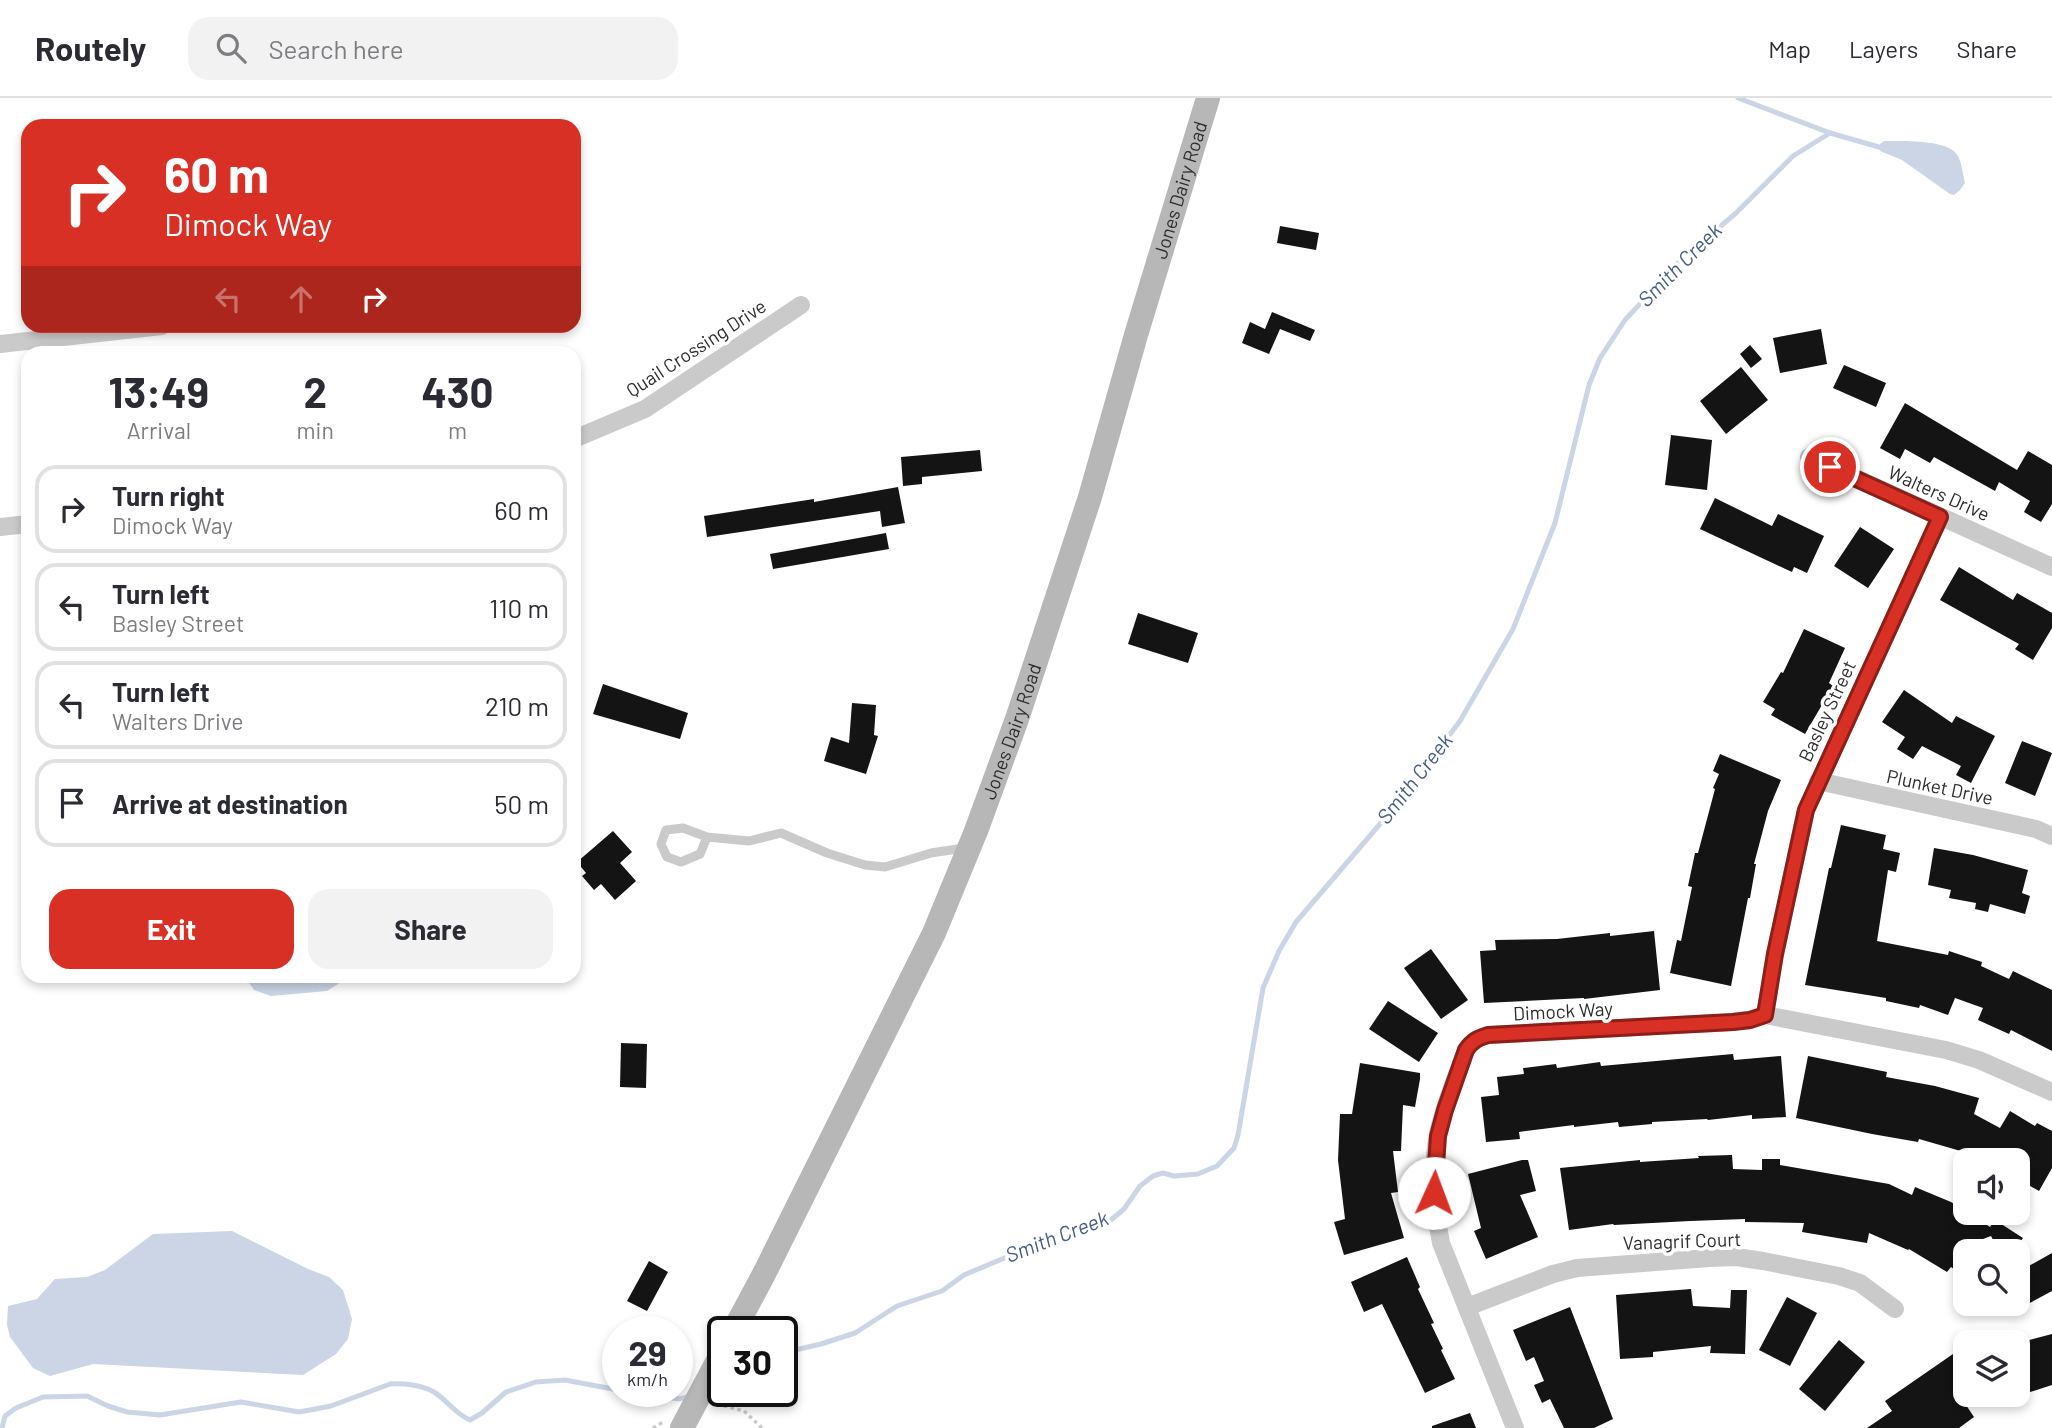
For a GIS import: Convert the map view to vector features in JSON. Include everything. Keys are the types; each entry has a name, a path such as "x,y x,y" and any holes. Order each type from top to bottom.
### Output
{"street":[{"name":"Jones Dairy Road","path":"742,1316 934,933 970,847 1017,719 1090,497 1208,98"},
{"name":"Quail Crossing Drive","path":"581,436 645,409 801,305"},
{"path":"0,344 99,333"},
{"name":"Walters Drive","path":"1809,457 2052,567"},
{"name":"Basley Street","path":"1765,1015 1775,954 1806,810 1940,517"},
{"path":"0,527 21,525"},
{"name":"Plunket Drive","path":"1818,781 2036,829 2052,836"},
{"name":"Dimock Way","path":"1515,1428 1441,1243 1434,1212 1438,1136 1471,1042 1488,1035 1733,1022 1765,1015 1946,1050 1979,1060 2052,1092"},
{"name":"Vanagrif Court","path":"1467,1307 1553,1274 1577,1268 1736,1257 1839,1276 1860,1283 1895,1309"},
{"path":"682,1428 707,1381"}],"lane":[{"path":"707,837 700,855 681,862 667,857 662,845 666,830 682,828 707,837 749,841 780,833 827,853 885,867 931,853 970,847"}],"path":[{"path":"731,1407 744,1411 762,1428"}],"water":[{"path":"1884,141 1924,142 1953,150 1958,156 1965,183 1954,195 1950,194 1902,160 1880,151 1880,144"},
{"path":"249,983 340,983 327,991 271,996 254,990"},
{"path":"232,1231 329,1277 343,1290 352,1319 348,1339 336,1354 303,1375 93,1364 50,1376 33,1368 10,1337 7,1325 8,1306 37,1299 55,1279 87,1277 105,1270 153,1234"}],"building":[{"path":"1280,226 1319,233 1316,250 1277,243"},
{"path":"1272,312 1315,330 1310,341 1280,329 1269,354 1242,343 1250,322 1265,329"},
{"path":"1821,329 1827,364 1780,373 1773,338"},
{"path":"1750,345 1762,359 1751,368 1740,354"},
{"path":"1844,365 1886,383 1876,407 1833,388"},
{"path":"1741,367 1768,400 1726,434 1700,401"},
{"path":"1905,403 2017,470 2028,451 2052,465 2052,504 2041,522 2024,512 2030,501 1999,482 1995,491 1934,457 1930,463 1905,449 1900,459 1880,448"},
{"path":"1671,435 1712,440 1707,490 1665,485"},
{"path":"980,450 982,471 922,477 922,484 903,486 901,457"},
{"path":"898,487 905,523 882,527 880,511 707,537 704,516 814,499 814,502"},
{"path":"1715,498 1772,526 1778,514 1824,536 1807,573 1794,567 1792,572 1700,529"},
{"path":"1860,527 1894,549 1868,588 1834,566"},
{"path":"886,533 889,549 773,569 770,554"},
{"path":"1959,567 2013,600 2017,593 2052,613 2052,628 2033,660 2015,649 2019,644 1940,600"},
{"path":"1138,613 1198,633 1188,663 1128,644"},
{"path":"1804,629 1845,648 1829,683 1833,686 1805,734 1771,715 1775,709 1763,702 1781,672 1783,673"},
{"path":"603,684 688,713 680,739 593,714"},
{"path":"1904,690 1952,723 1956,716 1995,736 1971,783 1956,775 1961,766 1922,746 1913,759 1897,749 1905,737 1882,722"},
{"path":"852,703 876,705 874,735 878,736 866,774 824,761 831,737 849,743"},
{"path":"2022,741 2052,753 2035,796 2005,783"},
{"path":"1720,754 1781,780 1768,811 1754,864 1750,898 1731,986 1670,973 1677,940 1681,941 1692,887 1688,886 1719,774 1713,771"},
{"path":"1841,825 1886,835 1883,849 1900,853 1896,872 1888,870 1877,941 1948,955 1949,951 1982,962 1981,966 2009,979 2013,971 2052,990 2052,1051 2011,1030 2009,1034 1978,1020 1983,1008 1955,998 1948,1015 1920,1005 1919,1008 1886,1001 1886,998 1805,985 1829,868"},
{"path":"613,831 632,852 620,863 636,881 615,900 601,884 594,890 582,876 586,873 581,867 581,859"},
{"path":"1934,848 2028,870 2022,893 2030,896 2025,914 1990,904 1988,912 1975,909 1976,903 1949,898 1951,890 1928,885"},
{"path":"1654,931 1660,990 1584,999 1484,1003 1480,951 1496,950 1495,940 1557,939 1610,933 1610,936"},
{"path":"1431,949 1468,1000 1441,1019 1404,968"},
{"path":"1388,1001 1438,1033 1419,1062 1369,1029"},
{"path":"621,1043 647,1044 646,1088 620,1087"},
{"path":"1733,1054 1734,1060 1781,1056 1786,1117 1752,1119 1752,1115 1619,1127 1618,1122 1574,1125 1519,1132 1520,1139 1486,1142 1481,1097 1499,1095 1497,1077 1524,1074 1523,1068 1556,1064 1557,1068 1600,1062 1601,1066"},
{"path":"1808,1056 1887,1072 1886,1077 1979,1098 1974,1114 2000,1128 2010,1111 2035,1126 2037,1123 2052,1131 2052,1168 2039,1191 2030,1186 2030,1148 1953,1149 1919,1139 1918,1142 1796,1118"},
{"path":"1360,1063 1420,1073 1420,1079 1415,1107 1403,1105 1401,1151 1393,1151 1398,1192 1391,1193 1404,1238 1344,1255 1334,1222 1345,1219 1338,1160 1340,1114 1352,1114"},
{"path":"1732,1155 1733,1169 1762,1170 1762,1159 1780,1159 1780,1165 1889,1184 1912,1195 1915,1187 1953,1203 1953,1225 2003,1225 2023,1238 1993,1239 1991,1236 1983,1239 1953,1239 1953,1268 1951,1267 1947,1272 1909,1249 1869,1233 1867,1243 1802,1232 1804,1223 1745,1222 1745,1219 1613,1224 1569,1230 1560,1168 1640,1160 1699,1158 1698,1156"},
{"path":"1528,1160 1536,1191 1520,1195 1538,1237 1486,1259 1474,1231 1481,1228 1468,1174"},
{"path":"2052,1253 2052,1291 2030,1303 2030,1265"},
{"path":"1407,1257 1434,1323 1431,1324 1443,1349 1441,1350 1455,1379 1425,1393 1382,1304 1364,1312 1351,1282"},
{"path":"649,1261 668,1272 647,1311 627,1301"},
{"path":"1691,1289 1693,1306 1730,1308 1731,1290 1747,1290 1745,1354 1710,1353 1711,1346 1653,1352 1653,1357 1620,1359 1616,1295"},
{"path":"1787,1297 1817,1313 1790,1366 1759,1350"},
{"path":"1570,1307 1613,1419 1594,1428 1564,1428 1550,1399 1542,1403 1534,1385 1544,1381 1534,1357 1526,1361 1513,1330"},
{"path":"2052,1334 2052,1385 2030,1392 2030,1340"},
{"path":"1839,1340 1865,1362 1825,1411 1799,1389"},
{"path":"1953,1354 1953,1407 1967,1407 1974,1417 1959,1428 1867,1428 1892,1411 1885,1401"},
{"path":"1470,1413 1476,1428 1432,1428 1432,1426"}],"waterway":[{"path":"1738,98 1830,133 1886,149"},
{"name":"Smith Creek","path":"798,1349 855,1333 897,1306 942,1291 964,1275 1036,1242 1111,1220 1124,1209 1140,1186 1153,1176 1163,1173 1174,1176 1198,1174 1217,1166 1234,1148 1263,988 1279,951 1296,922 1398,803 1460,721 1513,629 1555,523 1589,385 1600,358 1625,320 1680,261 1736,213 1793,156 1830,133"},
{"name":"Smith Creek","path":"2,1428 5,1416 16,1408 43,1397 87,1396 127,1412 160,1415 241,1402 299,1412 331,1406 390,1384 401,1384 434,1392 470,1420 506,1392 536,1382 565,1380 602,1387"}],"route":[{"path":"1434,1193 1438,1136 1445,1110 1466,1050 1471,1042 1478,1038 1488,1035 1733,1022 1765,1015 1775,954 1806,810 1940,517 1830,467"}]}
